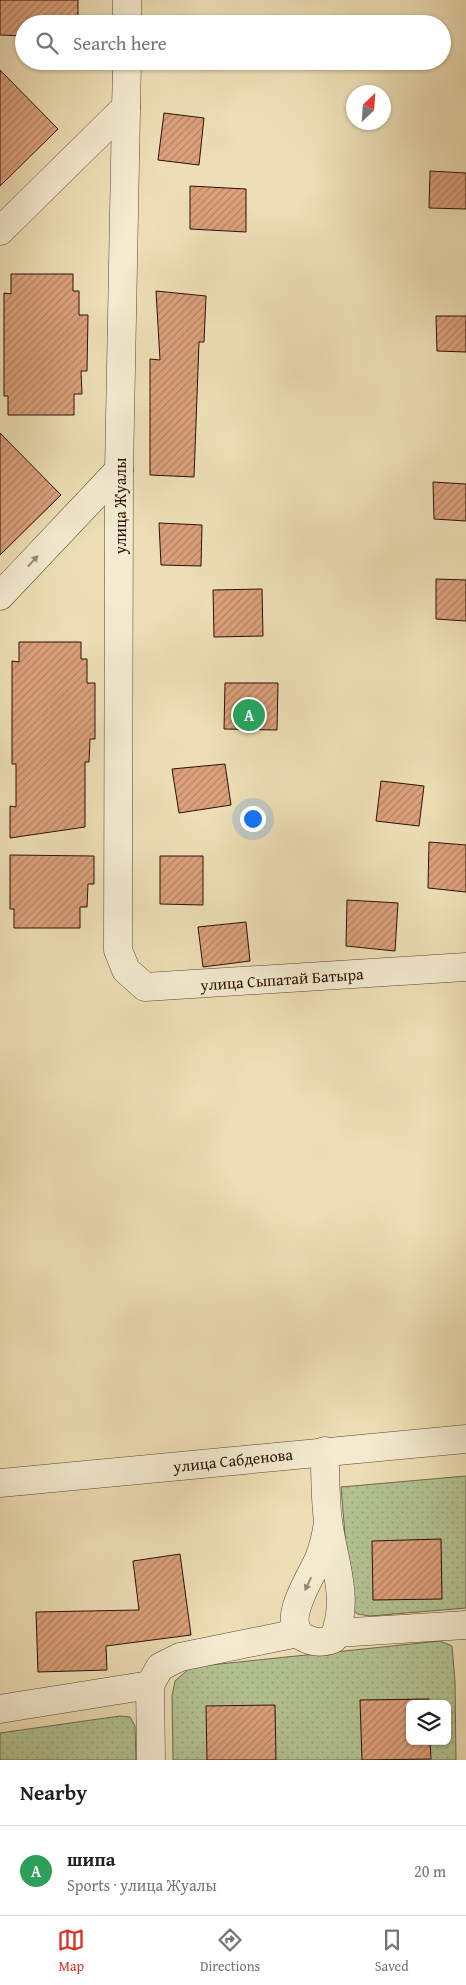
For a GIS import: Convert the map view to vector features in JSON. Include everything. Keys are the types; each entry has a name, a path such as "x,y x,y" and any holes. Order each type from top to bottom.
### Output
{"street":[{"path":"127,0 127,15"},
{"name":"улица Жуалы","path":"118,950 120,470 126,70"},
{"path":"0,231 126,107"},
{"path":"0,596 120,470"},
{"name":"улица Сыпатай Батыра","path":"118,950 126,970 145,987 466,967"},
{"name":"улица Сабденова","path":"0,1483 466,1439"},
{"path":"151,1760 150,1685 160,1667 180,1657 298,1634 323,1643 333,1639 341,1610 339,1579 328,1521 325,1451"},
{"path":"298,1634 294,1621 296,1607 320,1556 328,1521"},
{"path":"336,1633 466,1625"},
{"path":"0,1708 150,1685"}],"green space":[{"path":"466,1476 466,1608 370,1616 357,1614 351,1606 341,1487"},
{"path":"440,1641 452,1646 455,1681 456,1760 173,1760 172,1696 175,1681 191,1667"},
{"path":"120,1716 130,1717 135,1726 136,1760 0,1760 0,1733"}],"building":[{"path":"0,0 78,0 78,15 15,15 15,36 0,35"},
{"path":"0,70 58,129 0,186"},
{"path":"164,113 204,118 199,165 158,160"},
{"path":"430,171 466,173 466,209 429,208"},
{"path":"190,186 246,189 246,232 190,229"},
{"path":"11,274 73,274 73,291 79,291 79,315 88,315 87,371 81,371 82,394 74,394 74,415 8,415 8,396 4,396 4,293 11,294"},
{"path":"156,291 206,296 204,342 199,342 194,477 150,475 150,359 160,360"},
{"path":"436,316 466,316 466,352 437,351"},
{"path":"0,433 61,495 0,555"},
{"path":"433,482 466,484 466,521 434,519"},
{"path":"159,523 202,525 201,566 161,565"},
{"path":"436,579 466,580 466,621 436,619"},
{"path":"262,589 263,636 214,637 213,590"},
{"path":"19,642 81,642 81,659 87,659 87,683 95,683 95,739 90,739 89,762 85,762 85,827 10,838 10,806 16,807 16,764 12,764 12,661 19,662"},
{"path":"225,683 278,683 277,730 224,729"},
{"path":"225,764 231,805 179,813 172,769"},
{"path":"381,781 424,786 419,826 376,821"},
{"path":"429,842 466,845 466,892 428,888"},
{"path":"10,855 94,856 94,884 88,884 87,907 80,907 80,928 14,928 14,909 10,909"},
{"path":"160,856 203,856 203,905 160,904"},
{"path":"347,900 398,903 395,951 346,946"},
{"path":"246,922 250,961 203,967 198,927"},
{"path":"441,1539 442,1599 373,1600 372,1541"},
{"path":"180,1554 191,1635 106,1646 107,1670 38,1672 36,1612 139,1610 133,1561"},
{"path":"429,1699 406,1700 406,1745 430,1745 431,1759 362,1760 360,1700"},
{"path":"275,1705 276,1760 207,1760 206,1706"}],"place":[{"name":"шипа","path":"249,715"}]}
